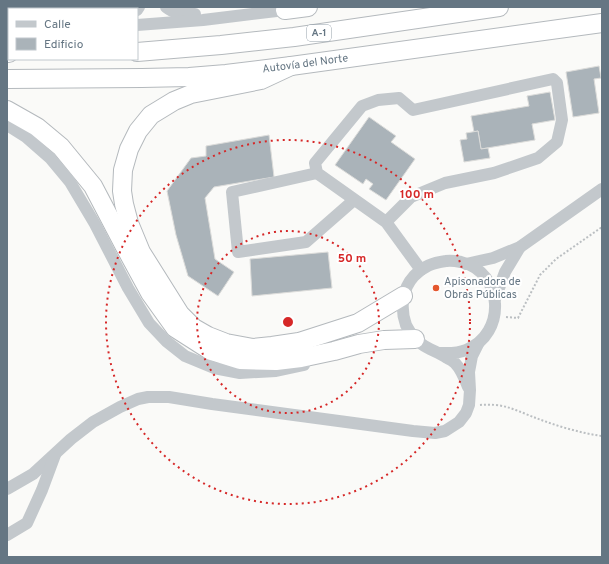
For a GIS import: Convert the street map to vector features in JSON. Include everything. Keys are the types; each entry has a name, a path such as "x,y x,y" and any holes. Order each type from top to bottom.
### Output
{"highway":[{"path":"285,10 308,7"},
{"name":"A-1","path":"138,52 214,46 286,38 499,7"},
{"name":"Autovía del Norte","path":"7,79 108,79 189,77 226,74 602,23"},
{"path":"291,66 261,80 191,94 174,101 151,115 138,131 129,149 123,170 122,191 129,223 141,252 180,314 194,328 208,336 226,343 253,348 299,342 358,323 403,296"},
{"path":"7,110 37,127 61,146 93,186 150,293 175,328 211,351 240,360 276,361 301,358 384,340 415,339"}],"street":[{"path":"166,7 171,11 180,14 285,10"},
{"path":"138,25 203,20 285,10"},
{"path":"386,222 412,197 444,183 494,173 538,158 557,142 562,120 557,83 553,79 413,110 399,98 378,100 362,106 315,163 317,173 386,222 421,270"},
{"path":"7,125 26,137 50,158 70,182 95,224 128,288 149,323 166,341 185,356 214,368 240,373 276,371 303,365 353,346"},
{"path":"317,173 232,192 238,252 306,242 354,200"},
{"path":"466,264 493,258 520,247 602,189"},
{"path":"495,299 506,272 520,247"},
{"path":"439,353 453,354 478,344 486,336 495,315 495,299 485,278 477,270 466,264 451,260 435,262 421,270 410,281 403,296 402,311 406,326 415,339 430,350 455,362 470,390"},
{"path":"7,489 32,474 71,439 93,422 120,407 138,399 148,397 169,397 413,431 434,433 445,431 459,422 466,413 469,405 470,364 478,344"},
{"path":"7,535 26,523 42,490 56,453"}],"path":[{"path":"495,315 518,318 540,275 556,259 602,227"},
{"path":"469,405 489,404 510,408 564,427 602,436"}],"building":[{"path":"599,66 601,78 594,79 599,113 573,117 566,72"},
{"path":"550,92 555,120 532,124 535,140 481,149 478,131 474,132 471,116 529,106 527,96"},
{"path":"369,117 396,136 391,142 415,159 386,200 369,189 373,184 366,179 363,184 335,165"},
{"path":"478,131 481,149 488,148 490,158 464,162 460,140 467,139 466,133"},
{"path":"269,135 274,177 214,187 205,198 215,259 234,272 218,296 188,276 176,235 167,191 191,158 206,156 206,146"},
{"path":"328,252 332,288 252,296 250,259"}],"place":[{"name":"Apisonadora de Obras Públicas","path":"436,288"}]}
